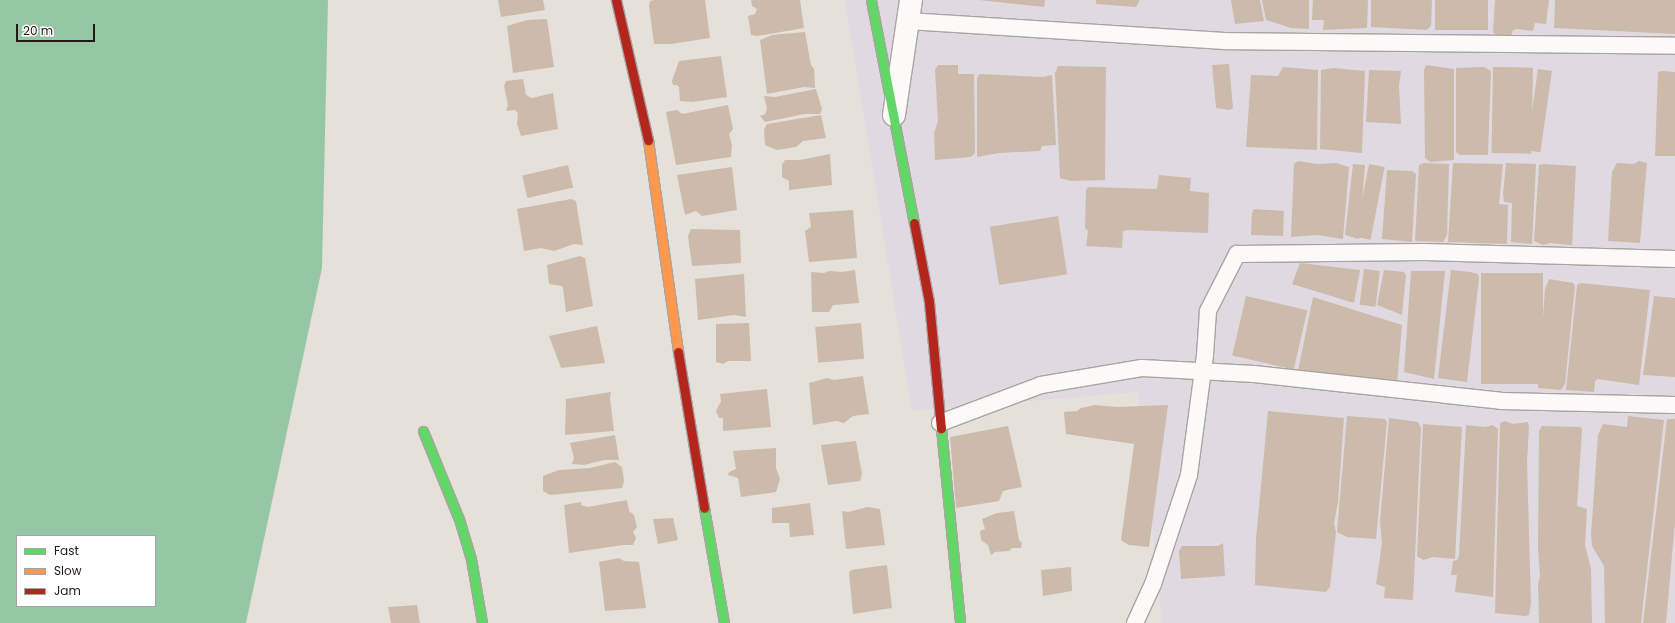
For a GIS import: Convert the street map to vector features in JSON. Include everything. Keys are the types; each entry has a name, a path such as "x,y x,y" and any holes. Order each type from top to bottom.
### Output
{"street":[{"path":"616,0 647,131 682,383 724,623"},
{"path":"871,0 929,302 960,623"},
{"path":"894,119 909,10"},
{"path":"423,431 459,519 471,559 482,623"}],"lane":[{"path":"909,10 1224,41 1675,46"},
{"path":"1135,623 1153,584 1189,475 1203,373 1208,311 1237,254 1424,252 1675,259"},
{"path":"940,422 1041,384 1142,368 1203,373 1254,374 1501,401 1675,405"}],"shaded area":[{"path":"845,0 1675,0 1675,623 1162,623 1138,392 912,411"}],"green space":[{"path":"0,0 328,0 322,268 246,623 0,623"}],"building":[{"path":"498,0 543,0 545,10 501,17"},
{"path":"705,0 710,38 671,44 654,44 649,6 650,1"},
{"path":"751,0 800,0 804,28 757,36 751,35 748,16 755,14 757,9 752,6"},
{"path":"979,0 1045,0 1044,7"},
{"path":"1096,0 1140,0 1136,7 1096,4"},
{"path":"1231,0 1260,0 1264,21 1235,24"},
{"path":"1262,0 1309,0 1309,29 1291,28 1266,20"},
{"path":"1313,0 1368,0 1367,28 1323,30 1324,20 1312,20"},
{"path":"1371,0 1432,0 1431,26 1427,30 1371,27"},
{"path":"1435,0 1488,0 1488,30 1435,30"},
{"path":"1495,0 1549,0 1546,24 1535,23 1533,31 1517,29 1513,30 1511,36 1497,36 1493,32"},
{"path":"1555,0 1675,0 1675,34 1554,28"},
{"path":"547,19 554,67 513,73 507,26 527,20"},
{"path":"805,32 811,65 814,69 815,88 804,87 767,94 760,40 772,35"},
{"path":"721,56 727,97 692,102 680,101 679,87 677,85 673,85 672,81 679,61"},
{"path":"1229,64 1233,108 1230,110 1216,108 1212,65"},
{"path":"938,65 958,65 958,74 974,74 975,153 971,157 935,160 934,133 938,121 935,70"},
{"path":"1426,65 1454,69 1454,160 1430,162 1425,158 1424,70"},
{"path":"1058,66 1106,67 1105,180 1071,181 1060,178 1055,73"},
{"path":"1283,67 1318,70 1317,150 1246,147 1251,75 1278,76"},
{"path":"1484,67 1491,71 1488,155 1460,155 1456,152 1456,68"},
{"path":"1493,67 1533,68 1531,154 1491,153"},
{"path":"1334,68 1365,71 1362,153 1320,149 1321,70"},
{"path":"1538,69 1552,71 1540,152 1527,150"},
{"path":"1369,70 1401,71 1399,86 1401,124 1366,122"},
{"path":"1658,72 1675,72 1675,156 1655,156"},
{"path":"980,74 1043,77 1052,75 1056,145 1042,146 1040,151 999,153 977,157 977,78"},
{"path":"523,79 526,95 532,98 553,93 558,129 521,136 517,124 518,113 515,110 506,111 508,105 504,86 506,81"},
{"path":"816,89 822,109 820,114 805,114 765,122 760,116 765,114 767,109 764,96 775,97"},
{"path":"728,105 733,129 729,134 732,145 731,157 676,165 666,112 677,110 682,114"},
{"path":"821,115 826,138 803,141 796,147 777,150 765,145 764,129 767,124"},
{"path":"830,154 832,185 789,190 789,181 782,177 782,165 785,160 800,160"},
{"path":"1298,161 1317,164 1336,163 1349,167 1343,239 1317,235 1291,237 1294,164"},
{"path":"1639,161 1647,163 1640,243 1608,241 1612,172 1617,163 1634,164"},
{"path":"1423,163 1449,164 1447,235 1443,242 1415,241 1419,165"},
{"path":"1453,163 1503,164 1499,204 1508,205 1507,244 1448,242"},
{"path":"1506,163 1536,164 1532,244 1511,242 1512,203 1504,202 1503,195"},
{"path":"1353,164 1365,165 1359,239 1345,235"},
{"path":"1369,164 1385,167 1371,240 1355,237"},
{"path":"568,165 573,187 527,198 522,176"},
{"path":"1539,165 1576,166 1572,245 1550,243 1543,245 1534,241"},
{"path":"732,167 737,210 702,216 696,211 685,215 677,175"},
{"path":"1387,170 1412,171 1416,174 1412,242 1382,239"},
{"path":"1159,175 1191,178 1190,191 1209,193 1208,233 1128,230 1123,231 1122,248 1086,246 1088,231 1085,228 1086,190 1088,187 1155,189 1157,188"},
{"path":"571,199 576,201 583,245 574,244 554,251 541,248 524,251 517,209"},
{"path":"1254,209 1284,211 1283,236 1251,235 1252,213"},
{"path":"853,210 857,258 809,262 805,231 811,227 809,213"},
{"path":"1058,216 1067,274 999,285 990,227"},
{"path":"691,229 740,230 741,263 692,266 688,236"},
{"path":"580,256 585,258 593,306 566,312 563,288 562,286 549,284 547,265"},
{"path":"1300,263 1360,270 1354,303 1292,284"},
{"path":"1364,269 1380,271 1375,307 1360,305"},
{"path":"855,270 859,303 833,305 829,312 812,312 811,272 824,273 829,271 842,272"},
{"path":"1384,270 1404,272 1406,275 1402,315 1377,305"},
{"path":"1451,270 1478,274 1479,279 1467,382 1438,378"},
{"path":"1411,271 1445,271 1434,379 1404,372"},
{"path":"1481,273 1543,273 1543,384 1481,384"},
{"path":"744,274 746,317 734,315 698,320 695,279"},
{"path":"1549,279 1573,283 1575,286 1565,384 1561,390 1538,388 1545,289"},
{"path":"1581,283 1650,290 1639,385 1598,379 1595,381 1594,392 1566,390 1577,285"},
{"path":"1246,296 1307,310 1294,370 1232,355"},
{"path":"1654,296 1675,298 1675,377 1643,375"},
{"path":"1313,297 1402,325 1397,384 1298,371"},
{"path":"749,323 751,361 728,361 723,364 716,362 716,324"},
{"path":"861,323 864,359 818,363 815,327"},
{"path":"597,326 605,363 561,368 549,336"},
{"path":"863,376 869,414 853,416 844,423 836,421 813,425 809,383 827,378 834,380"},
{"path":"767,389 771,427 723,431 723,418 719,418 716,411 721,401 720,394"},
{"path":"611,392 610,398 614,431 565,435 566,399"},
{"path":"1095,405 1117,407 1168,405 1149,547 1129,545 1121,540 1134,444 1066,434 1064,412 1077,411 1081,408"},
{"path":"1268,411 1344,418 1338,502 1334,523 1336,532 1330,587 1326,592 1255,585 1256,539"},
{"path":"1347,416 1385,419 1387,422 1376,539 1347,537 1337,532"},
{"path":"1628,416 1664,420 1641,623 1605,623 1604,566 1592,546 1591,535 1598,435 1603,424 1627,427"},
{"path":"1389,418 1418,422 1421,428 1413,600 1384,598 1385,587 1376,584 1382,543 1380,522"},
{"path":"1667,419 1675,419 1675,522 1666,623 1643,623"},
{"path":"1505,421 1513,424 1528,422 1529,427 1527,462 1531,603 1529,615 1525,616 1495,613 1500,423"},
{"path":"1423,424 1462,427 1455,559 1433,557 1423,560 1417,556"},
{"path":"1466,425 1485,427 1493,425 1498,429 1493,597 1455,592 1457,575 1451,575 1453,561 1457,560 1459,555"},
{"path":"1008,426 1022,487 1003,491 999,501 956,508 950,437"},
{"path":"1542,426 1581,427 1582,431 1577,506 1587,509 1585,545 1591,569 1592,623 1539,623 1539,431"},
{"path":"615,435 619,460 604,460 584,465 572,464 574,458 570,443"},
{"path":"856,441 862,474 860,481 828,485 821,445"},
{"path":"776,448 776,468 780,479 776,492 741,497 738,478 728,475 729,472 736,469 733,451"},
{"path":"615,462 622,467 624,481 622,488 550,495 543,491 543,476 559,470 590,468"},
{"path":"627,500 629,511 634,515 637,527 633,532 636,538 633,545 623,545 569,553 564,505 581,502 581,505 588,507"},
{"path":"810,503 814,535 790,537 789,523 772,523 772,508"},
{"path":"868,507 880,509 885,545 846,549 842,511 848,512"},
{"path":"1014,511 1019,540 1022,543 1021,548 1012,548 1009,551 995,552 991,555 988,545 981,540 980,531 985,529 982,519 997,513"},
{"path":"673,518 678,540 658,544 653,519"},
{"path":"1223,543 1225,576 1181,579 1179,551 1182,546 1218,546"},
{"path":"619,558 624,561 639,562 646,608 605,611 599,562"},
{"path":"887,565 892,608 853,614 849,573 851,570"},
{"path":"1071,567 1072,591 1043,596 1041,570"},
{"path":"417,605 420,623 391,623 388,607"}],"traffic: fast":[{"path":"871,0 914,223"},
{"path":"941,428 960,623"},
{"path":"423,431 459,519 471,559 482,623"},
{"path":"704,508 724,623"}],"traffic: slow":[{"path":"648,140 678,352"}],"traffic: jam":[{"path":"616,0 648,140"},
{"path":"914,223 929,302 941,428"},
{"path":"678,352 704,508"}]}
